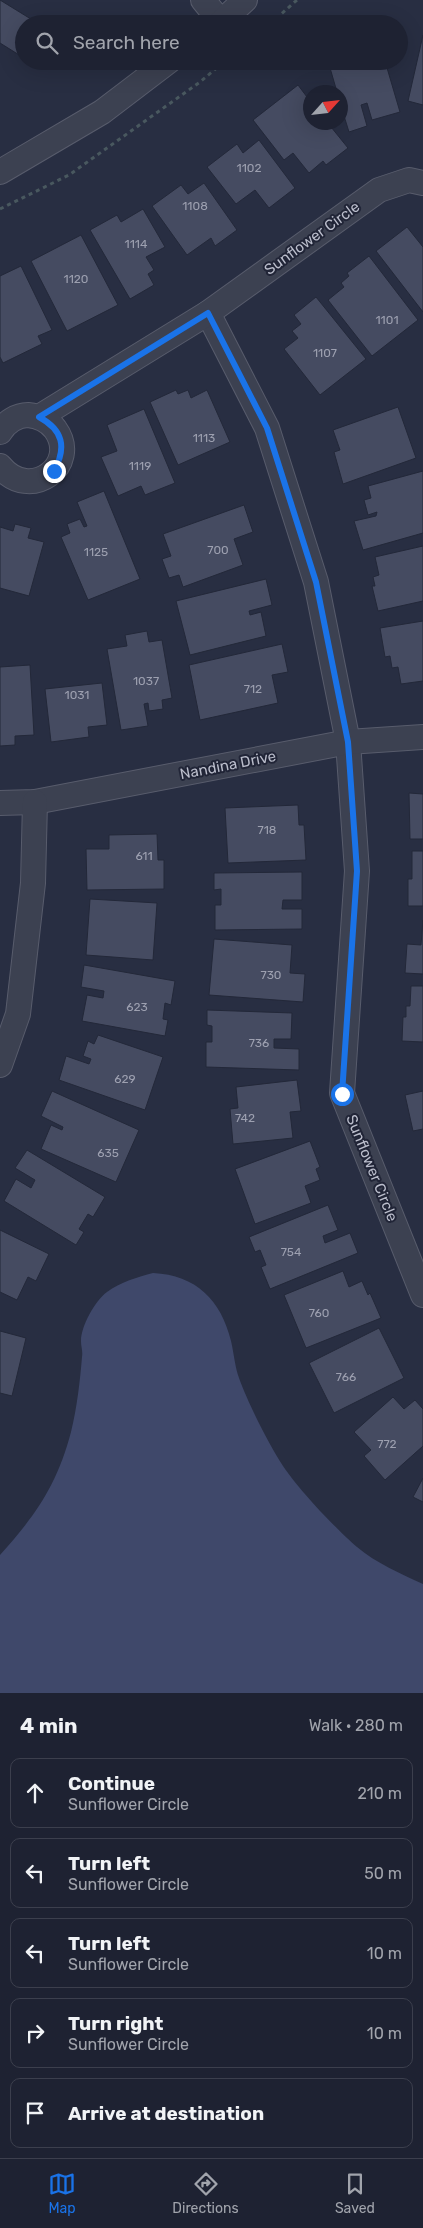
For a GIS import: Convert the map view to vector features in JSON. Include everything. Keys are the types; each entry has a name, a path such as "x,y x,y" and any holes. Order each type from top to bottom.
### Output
{"street":[{"path":"203,0 214,15"},
{"path":"229,15 245,0"},
{"path":"0,172 102,112 157,70"},
{"name":"Sunflower Circle","path":"39,417 208,313 379,190 409,180 423,183"},
{"name":"Sunflower Circle","path":"208,313 267,428 316,582 348,742 357,871 342,1094 423,1295"},
{"path":"0,432 13,418 26,415 39,417 50,423 58,434 62,446 60,459 54,471 44,479 31,482 18,480 6,474 0,466"},
{"name":"Nandina Drive","path":"0,803 35,802 348,742 423,737"},
{"path":"0,1065 18,1014 33,883 35,802"}],"path":[{"path":"280,15 297,0"},
{"path":"0,209 69,175 214,70"}],"water":[{"path":"153,1273 182,1279 194,1285 204,1292 221,1313 227,1326 238,1374 253,1411 283,1466 308,1497 364,1553 389,1568 423,1584 423,1693 0,1693 0,1555 35,1512 52,1484 59,1468 75,1414 82,1355 81,1341 83,1328 90,1314 102,1296 112,1288 129,1280"}],"building":[{"path":"0,0 24,15 15,15 15,52 0,43"},
{"path":"423,35 423,105 408,101"},
{"path":"331,70 388,70 400,112 372,120 367,103 361,105 367,126 349,132 348,85 335,85"},
{"path":"298,85 303,92 303,130 333,130 348,148 326,165 323,161 309,173 293,153 284,160 253,120"},
{"path":"259,140 295,188 269,208 255,190 236,204 207,167 237,144 243,153"},
{"path":"204,183 237,230 215,246 211,238 187,255 152,206 181,185 188,194"},
{"path":"143,209 165,247 146,257 154,270 148,274 154,285 130,299 90,230 117,215 121,222"},
{"path":"407,227 423,247 423,312 376,251"},
{"path":"81,235 118,305 67,331 31,261"},
{"path":"369,256 418,320 372,356 328,300 344,287 341,283 349,276 347,273"},
{"path":"21,266 52,330 38,336 42,344 3,363 0,357 0,276"},
{"path":"316,297 366,359 320,395 284,349 298,338 292,331 301,324 294,315"},
{"path":"176,390 178,394 188,390 191,398 207,390 230,442 178,465 150,402"},
{"path":"398,407 416,458 343,484 334,452 340,450 333,430"},
{"path":"144,409 175,483 145,495 141,486 118,496 101,457 117,451 107,425"},
{"path":"423,471 423,533 363,550 354,521 376,516 377,512 368,515 364,500 371,498 368,486"},
{"path":"104,491 140,579 88,600 61,537 70,533 67,524 80,519 84,527 87,526 77,502"},
{"path":"244,505 253,532 234,539 243,565 183,587 179,575 169,578 162,559 171,556 163,534"},
{"path":"15,524 31,528 28,538 44,542 29,596 0,588 0,527 13,531"},
{"path":"423,546 423,601 378,611 372,586 375,586 373,577 379,575 375,557"},
{"path":"266,579 272,605 249,611 250,615 261,612 266,636 190,655 176,601"},
{"path":"423,621 423,681 401,684 398,667 392,668 390,656 385,657 380,628"},
{"path":"147,631 149,642 162,640 172,698 162,700 163,709 149,711 148,703 144,704 148,726 121,730 107,649 127,646 125,635"},
{"path":"282,644 288,672 272,675 278,703 200,720 189,665"},
{"path":"30,665 34,735 15,736 15,745 0,746 0,667"},
{"path":"102,683 107,725 88,727 89,737 51,742 45,689"},
{"path":"409,793 423,794 423,839 410,839"},
{"path":"298,805 299,825 304,825 306,860 228,863 225,808"},
{"path":"157,834 158,860 164,860 164,889 87,890 86,849 109,849 109,835"},
{"path":"412,851 423,851 423,906 408,906 408,879 412,879"},
{"path":"302,872 302,900 283,900 282,909 302,909 302,929 215,930 215,905 221,905 221,889 214,890 214,873"},
{"path":"90,899 157,903 153,960 86,955"},
{"path":"423,920 423,974 405,973 407,944 421,945"},
{"path":"214,939 292,945 290,973 305,974 303,1002 209,995"},
{"path":"84,965 175,981 171,1005 165,1003 163,1019 168,1020 165,1036 82,1021 87,995 103,998 104,991 81,987"},
{"path":"411,986 423,986 423,1042 402,1041 403,1017 406,1017 406,1006 410,1006"},
{"path":"207,1010 292,1013 291,1039 274,1039 274,1048 299,1049 299,1070 206,1067 206,1042 212,1042 212,1026 207,1025"},
{"path":"98,1035 163,1057 145,1110 59,1080 66,1056 89,1064 91,1059 83,1056 88,1041 94,1044"},
{"path":"297,1080 301,1111 290,1112 293,1138 233,1144 230,1109 238,1108 236,1087"},
{"path":"52,1091 139,1130 116,1182 41,1149 51,1125 62,1130 63,1127 41,1116"},
{"path":"423,1091 423,1129 413,1131 405,1095"},
{"path":"310,1141 320,1167 316,1169 320,1180 305,1186 311,1203 255,1224 235,1169"},
{"path":"27,1150 105,1197 93,1217 88,1214 79,1229 84,1232 76,1245 4,1201 16,1179 31,1188 35,1180 15,1168"},
{"path":"328,1205 338,1230 323,1236 325,1243 350,1233 358,1253 270,1289 261,1267 266,1265 260,1250 255,1252 249,1237"},
{"path":"0,1230 49,1254 36,1281 28,1277 17,1300 0,1292"},
{"path":"343,1271 349,1287 362,1281 368,1295 370,1293 381,1318 306,1348 284,1295"},
{"path":"379,1328 404,1378 334,1413 309,1363"},
{"path":"0,1331 26,1338 12,1396 0,1393"},
{"path":"393,1397 404,1409 415,1400 423,1409 423,1446 385,1480 364,1456 371,1450 354,1432"},
{"path":"423,1478 423,1502 413,1497"}],"route":[{"path":"54,471 60,459 62,446 58,434 50,423 39,417 208,313 267,428 316,582 348,742 357,871 342,1094"}]}
